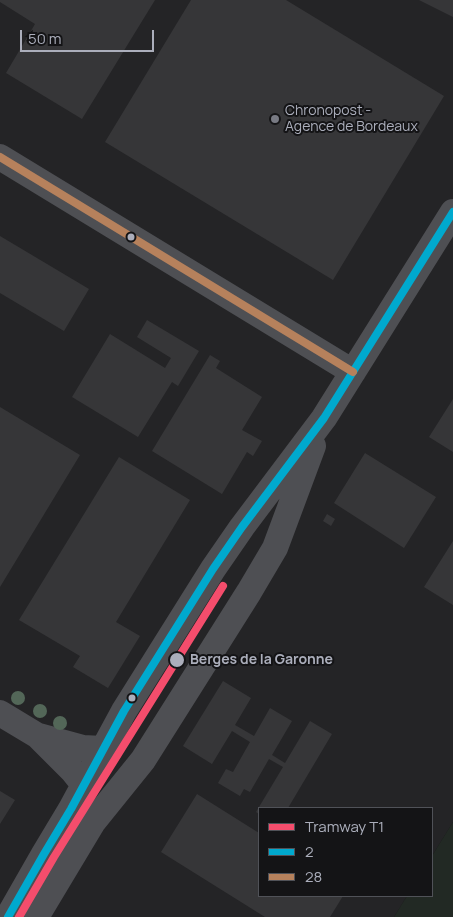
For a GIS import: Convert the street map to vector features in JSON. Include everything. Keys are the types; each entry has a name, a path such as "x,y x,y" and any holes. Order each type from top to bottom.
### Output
{"street":[{"path":"0,157 353,372"},
{"path":"8,917 124,711 213,569 242,527 324,418 453,212"},
{"path":"36,917 93,822 143,760 160,735 249,592 284,554 324,418"},
{"path":"242,527 255,519 263,518 269,521 274,526 284,554"},
{"path":"0,713 38,736 72,770 84,785"},
{"path":"38,736 84,748 103,749"}],"shaded area":[{"path":"0,0 453,0 453,822 433,854 433,807 258,807 258,897 406,897 394,917 0,917"},
{"path":"453,822 453,917 394,917 406,897 433,897 433,854"}],"building":[{"path":"0,0 155,0 82,119 6,73 35,24 0,2"},
{"name":"Chronopost - Agence de Bordeaux","path":"191,0 286,0 444,96 333,280 105,142"},
{"path":"419,0 453,0 453,17"},
{"path":"0,236 89,289 64,331 0,293"},
{"path":"147,320 199,351 178,386 172,382 138,437 72,397 110,334 165,368 171,358 137,337"},
{"path":"210,355 220,361 216,368 262,397 242,430 262,441 253,456 247,452 222,494 152,451"},
{"path":"453,399 453,452 429,437"},
{"path":"0,407 80,455 0,587"},
{"path":"365,453 436,497 404,548 334,503"},
{"path":"119,457 190,500 116,622 140,636 108,688 73,667 80,656 19,620"},
{"path":"327,514 335,519 331,526 323,521"},
{"path":"453,541 453,605 424,587"},
{"path":"223,681 251,698 235,725 254,736 270,708 292,721 272,755 285,763 310,721 332,734 289,807 259,807 283,767 269,759 250,792 244,789 240,796 218,783 226,769 233,772 250,742 232,731 212,764 183,746"},
{"path":"0,791 15,800 0,824"},
{"path":"197,794 258,832 258,897 342,897 330,917 265,917 161,852"}],"tram line":[{"name":"T1","path":"19,917 54,857 223,586"}],"transit line":[{"name":"28","path":"0,157 353,372"},
{"name":"2","path":"8,917 71,809 124,711 213,569 242,527 324,418 453,212"}],"place":[{"name":"Chronopost - Agence de Bordeaux","path":"275,119"},
{"name":"Berges de la Garonne","path":"177,660"}]}
